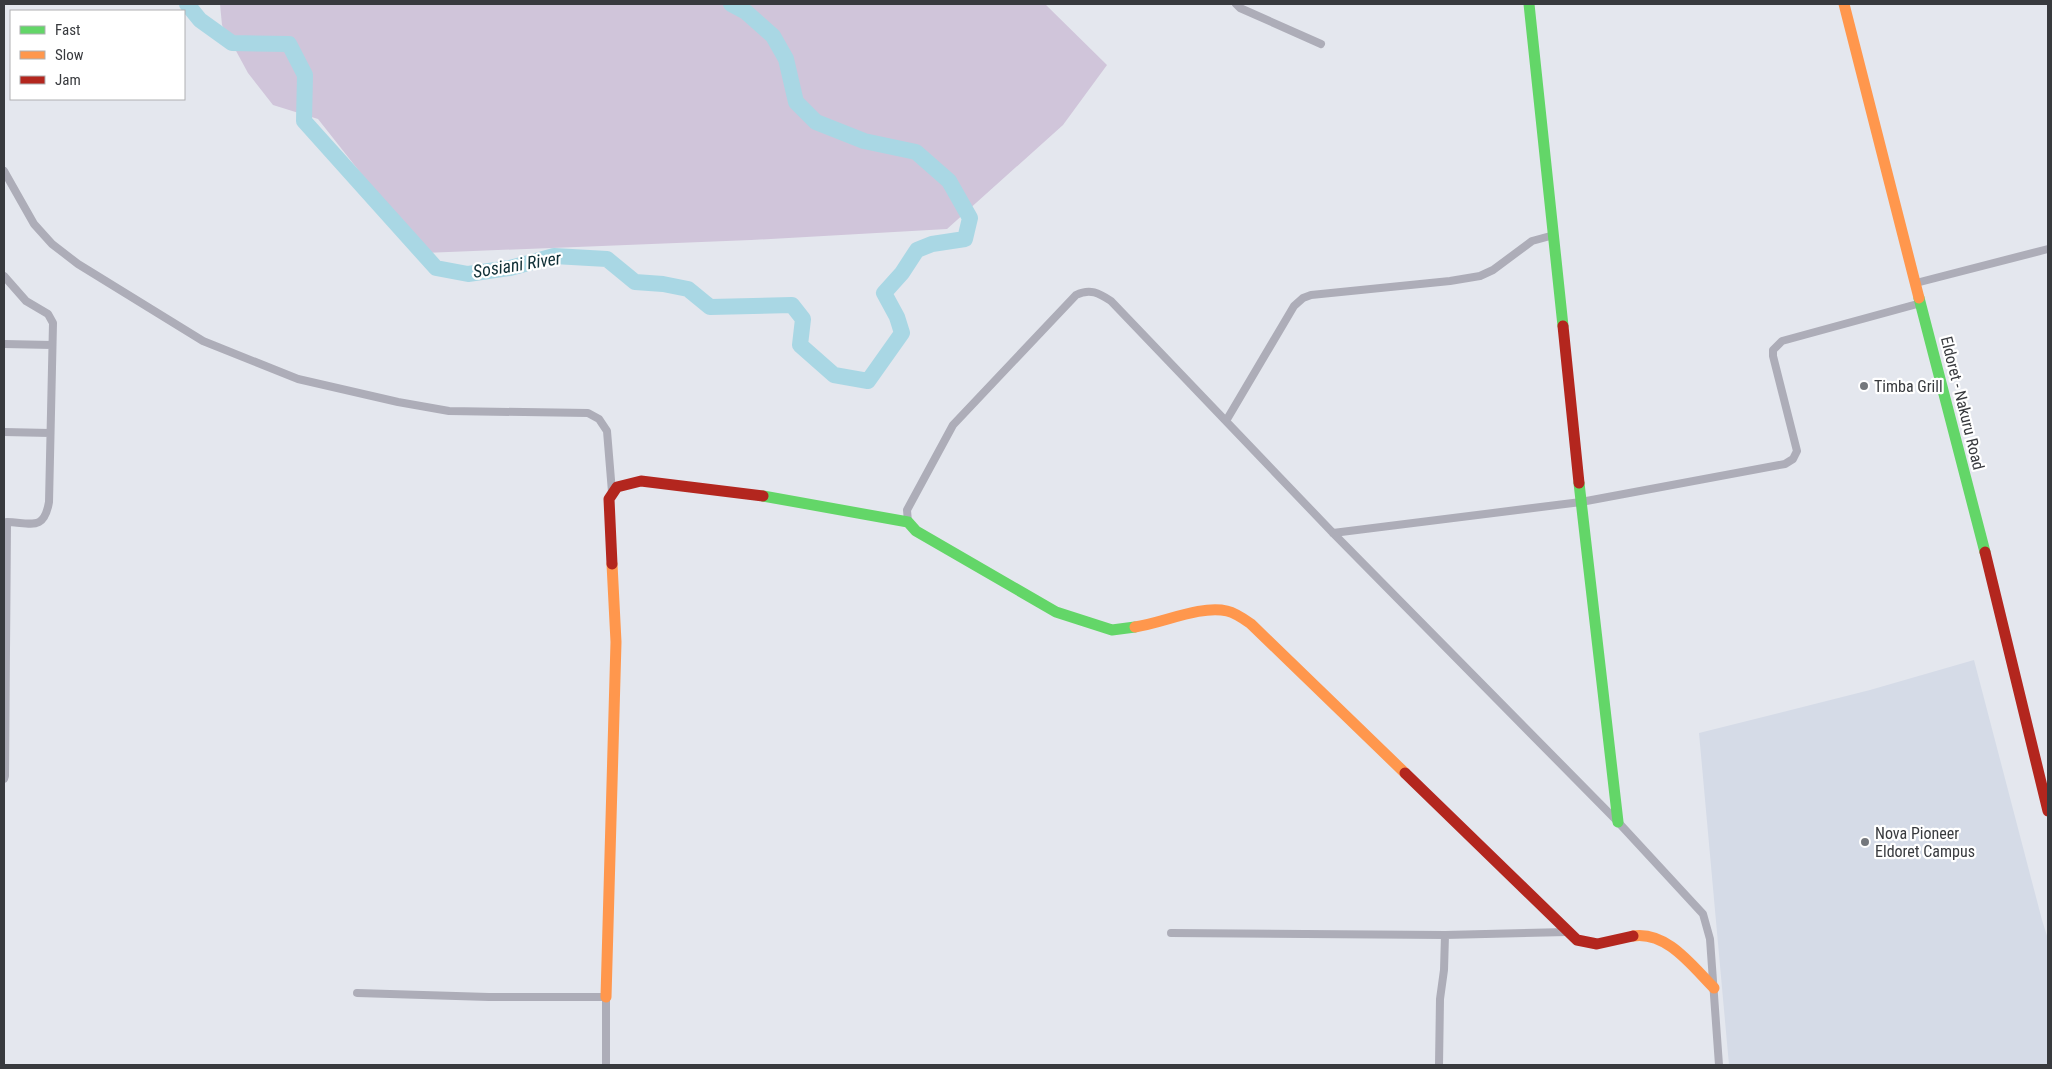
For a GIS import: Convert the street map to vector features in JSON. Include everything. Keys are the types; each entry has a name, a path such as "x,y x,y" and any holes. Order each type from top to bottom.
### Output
{"main road":[{"path":"1529,4 1581,502 1618,822"},
{"name":"Eldoret - Nakuru Road","path":"1844,4 1885,170 1916,283 1999,608 2043,766 2048,811"},
{"path":"606,997 616,642 609,499 612,492 623,485 642,481 777,498 908,522 916,530 1056,612 1112,630 1151,626 1204,611 1227,611 1239,616 1251,624 1577,940 1598,946 1632,936 1652,936 1665,941 1714,988"}],"street":[{"path":"1236,4 1240,8 1321,44"},
{"path":"4,171 34,224 52,244 78,264 203,341 298,379 389,400 449,411 588,413 599,419 607,431 612,492"},
{"path":"1226,421 1294,306 1303,298 1311,295 1450,281 1480,276 1493,270 1532,241 1554,235"},
{"path":"1916,283 2048,249"},
{"path":"4,276 26,301 48,314 53,323 49,502 46,516 43,520 35,523 6,522 4,779"},
{"path":"908,522 907,510 953,425 1076,295 1083,292 1098,292 1111,301 1334,533 1618,822 1703,914 1710,939 1719,1065"},
{"path":"1334,533 1581,502 1785,464 1793,459 1797,451 1773,356 1773,350 1776,346 1782,341 1921,303"},
{"path":"4,344 52,345"},
{"path":"4,432 50,433"},
{"path":"1171,933 1445,935 1567,932"},
{"path":"1439,1065 1440,999 1444,970 1445,935"},
{"path":"357,992 489,997 606,997 606,1065"}],"shaded area":[{"path":"220,4 1045,4 1107,65 1063,125 947,229 751,240 424,253 318,119 273,105 248,73 222,25"},
{"name":"Nova Pioneer Eldoret Campus","path":"1974,660 2048,939 2048,1065 1729,1065 1699,733 1870,690"}],"waterway":[{"name":"Sosiani River","path":"187,4 200,20 232,43 289,44 305,75 304,121 436,268 468,274 510,268 554,256 607,259 635,282 663,284 688,289 710,307 792,305 803,319 800,345 834,375 868,381 902,333 897,317 884,293 902,273 917,250 932,244 965,239 970,218 949,181 916,152 864,141 816,122 796,102 786,59 773,36 746,12 731,4"}],"traffic: fast":[{"path":"1529,4 1563,326"},
{"path":"1919,298 1985,552"},
{"path":"1579,483 1618,822"},
{"path":"763,496 908,522 916,531 1056,612 1112,630 1135,627"}],"traffic: slow":[{"path":"1844,4 1919,298"},
{"path":"606,997 616,642 612,564"},
{"path":"1135,627 1205,610 1227,611 1237,615 1251,624 1405,773"},
{"path":"1633,936 1645,936 1668,944 1688,961 1714,988"}],"traffic: jam":[{"path":"1563,326 1579,483"},
{"path":"612,564 609,499 617,487 641,481 763,496"},
{"path":"1985,552 2048,811"},
{"path":"1405,773 1577,940 1597,944 1633,936"}],"place":[{"name":"Timba Grill","path":"1864,386"},
{"name":"Nova Pioneer Eldoret Campus","path":"1865,842"}]}
